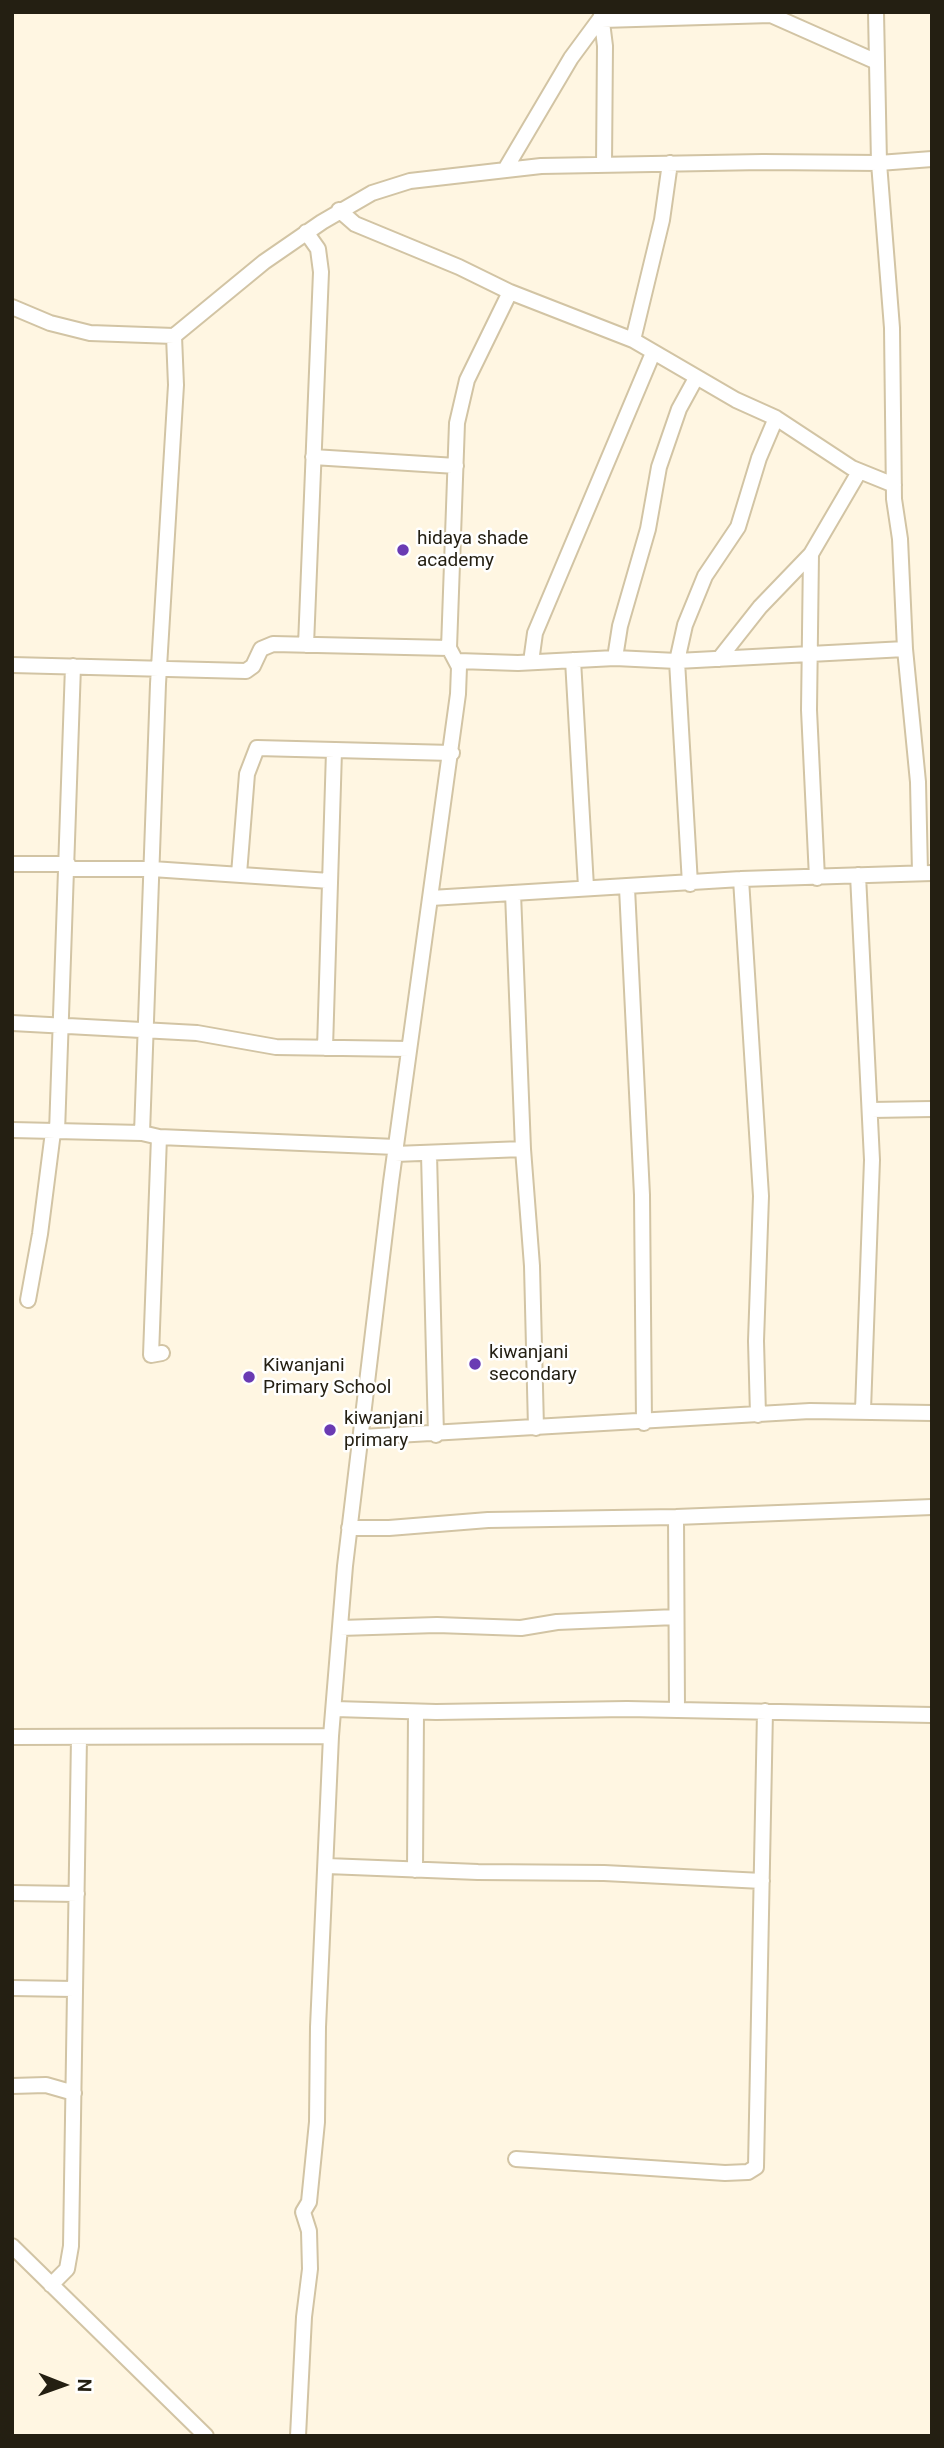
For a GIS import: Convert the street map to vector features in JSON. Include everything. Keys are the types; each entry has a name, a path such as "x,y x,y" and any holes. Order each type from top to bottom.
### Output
{"street":[{"path":"431,898 741,879 926,873 905,649 900,539 894,485 896,441 892,328 879,163 876,12"},
{"path":"602,16 771,15 877,62"},
{"path":"602,16 604,165"},
{"path":"506,168 571,58 602,16"},
{"path":"12,307 50,323 90,334 174,336 264,262 339,210 390,186 506,168 670,163 879,163 932,159"},
{"path":"633,340 662,220 670,163"},
{"path":"339,210 355,224 459,267 510,292 633,340 696,377 776,418 859,472 894,485"},
{"path":"306,233 318,249 321,264 306,645"},
{"path":"298,2436 304,2317 310,2269 309,2231 303,2212 309,2202 317,2122 318,2027 331,1736 349,1528 395,1150 452,753 459,681 458,662 449,648 456,466 462,392 510,292"},
{"path":"142,1133 158,668 176,385 174,336"},
{"path":"531,662 535,633 653,353"},
{"path":"615,659 620,626 648,529 659,467 679,409 696,377"},
{"path":"690,884 677,661 685,625 705,576 738,527 759,458 776,418"},
{"path":"313,457 456,466"},
{"path":"719,659 743,626 811,554 859,472"},
{"path":"811,554 809,710 817,878"},
{"path":"12,664 246,671 251,669 258,652 265,646 449,648"},
{"path":"458,662 615,659 677,661 905,649"},
{"path":"573,660 586,887"},
{"path":"28,1300 55,1132 68,866 73,666"},
{"path":"239,874 246,783 253,753 263,747 452,753"},
{"path":"326,1048 334,751"},
{"path":"12,864 152,869 330,881"},
{"path":"858,876 871,1110 868,1329 863,1410"},
{"path":"741,879 761,1196 756,1341 758,1415"},
{"path":"628,888 642,1195 644,1423"},
{"path":"513,893 523,1149 532,1266 536,1428"},
{"path":"12,1023 197,1033 276,1047 409,1049"},
{"path":"871,1110 932,1108"},
{"path":"12,1130 142,1133 159,1137 429,1154 523,1149"},
{"path":"159,1137 151,1355 162,1353"},
{"path":"429,1154 436,1434"},
{"path":"362,1437 863,1410 932,1413"},
{"path":"349,1528 389,1528 488,1520 676,1517 932,1507"},
{"path":"676,1517 677,1710"},
{"path":"341,1628 437,1625 521,1628 557,1622 676,1617"},
{"path":"335,1709 416,1712 677,1710 932,1715"},
{"path":"516,2158 725,2173 754,2170 759,2119 765,1711"},
{"path":"415,1870 416,1712"},
{"path":"12,1737 331,1736"},
{"path":"51,2285 64,2273 70,2259 79,1737"},
{"path":"327,1866 604,1873 762,1881"},
{"path":"12,1893 77,1894"},
{"path":"12,1989 74,1989"},
{"path":"12,2086 46,2085 74,2093"},
{"path":"12,2246 206,2436"}],"place":[{"name":"hidaya shade academy","path":"403,550"},
{"name":"kiwanjani secondary","path":"475,1364"},
{"name":"Kiwanjani Primary School","path":"249,1377"},
{"name":"kiwanjani primary","path":"330,1430"}]}
